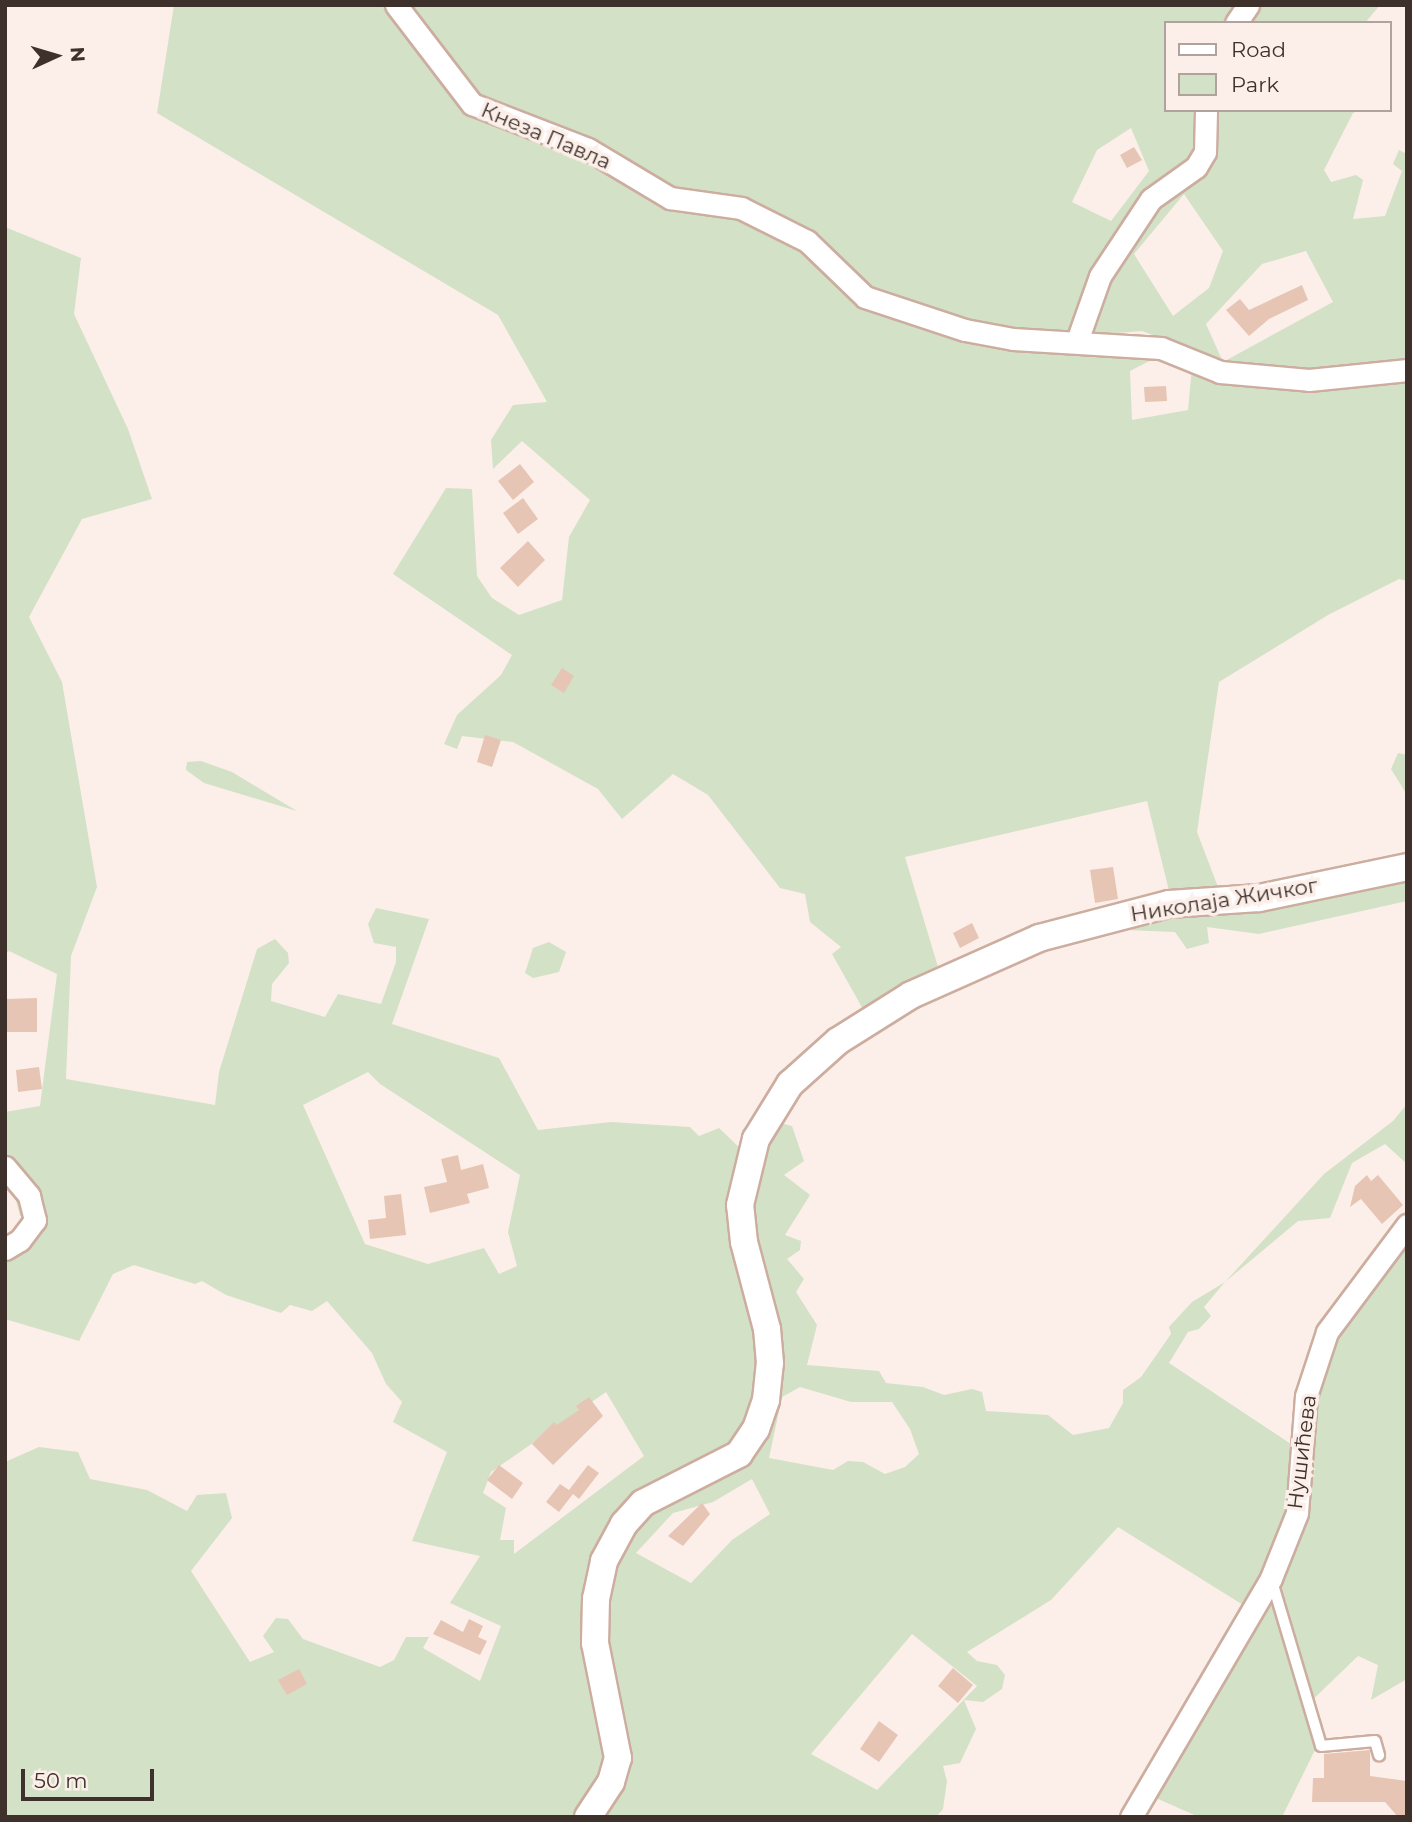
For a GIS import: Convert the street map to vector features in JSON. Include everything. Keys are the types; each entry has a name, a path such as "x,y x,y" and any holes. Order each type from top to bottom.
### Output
{"street":[{"name":"Кнеза Павла","path":"396,5 472,104 588,149 670,198 741,208 807,241 865,297 965,330 1013,339 1161,348 1220,372 1309,380 1407,370"},
{"path":"1237,21 1248,5"},
{"path":"1077,341 1100,276 1144,210 1152,199 1196,167 1205,152 1206,112"},
{"name":"Николаја Жичког","path":"588,1817 611,1782 618,1758 595,1643 596,1599 604,1561 624,1524 643,1503 739,1454 757,1429 766,1400 770,1363 767,1328 744,1242 740,1205 756,1139 790,1084 838,1041 911,995 1039,939 1169,904 1259,898 1407,867"},
{"path":"5,1167 29,1196 35,1220 20,1240 5,1249"},
{"name":"Нушићева","path":"1130,1817 1271,1578 1297,1513 1306,1396 1327,1332 1407,1225"}],"lane":[{"path":"1271,1578 1321,1746 1375,1741 1379,1755"}],"green space":[{"path":"174,5 1380,5 1367,21 1164,21 1164,112 1355,112 1324,170 1331,182 1356,175 1363,180 1353,219 1385,216 1402,171 1393,164 1399,150 1407,154 1407,581 1399,579 1328,615 1219,682 1197,832 1218,887 1169,891 1147,801 905,857 938,967 864,1011 832,954 841,947 810,922 805,894 780,888 708,795 673,774 622,819 598,789 513,742 462,736 457,749 444,744 457,715 501,675 512,655 393,574 446,488 472,489 477,576 492,598 519,615 562,600 569,537 590,500 522,441 493,469 491,440 513,405 547,402 498,315 157,113","holes":["1131,128 1149,171 1111,221 1072,202 1097,150","1184,194 1223,251 1209,288 1173,316 1134,254","1306,251 1333,302 1223,362 1206,324 1262,264","1142,331 1224,362 1192,367 1188,410 1132,420 1130,371 1163,354 1103,334"]},
{"path":"5,227 81,258 74,314 128,429 152,499 82,519 29,617 62,682 97,887 71,956 66,1079 215,1105 219,1072 257,949 275,939 288,953 289,963 272,984 271,1001 325,1017 338,994 381,1004 396,962 396,947 374,943 368,924 376,908 429,919 392,1024 499,1058 538,1130 611,1122 690,1127 699,1136 719,1128 743,1151 729,1220 765,1353 763,1393 753,1425 733,1453 637,1496 607,1537 620,1539 673,1491 719,1478 742,1462 765,1432 780,1371 778,1332 750,1232 748,1195 754,1157 773,1121 792,1126 804,1161 784,1175 810,1195 785,1235 801,1241 800,1250 787,1259 804,1279 796,1292 817,1325 807,1365 879,1371 886,1383 923,1387 944,1395 972,1389 982,1392 986,1411 1048,1415 1073,1435 1109,1428 1123,1403 1123,1390 1141,1377 1171,1334 1169,1327 1192,1302 1225,1282 1204,1307 1211,1316 1199,1329 1188,1332 1169,1363 1297,1448 1322,1329 1407,1216 1407,1679 1371,1700 1378,1665 1358,1656 1304,1708 1316,1748 1282,1817 1199,1817 1149,1795 1265,1595 1268,1596 1259,1588 1248,1608 1118,1527 1051,1600 967,1652 977,1661 997,1665 1005,1675 1002,1689 983,1702 964,1700 976,1729 960,1763 943,1766 947,1781 943,1809 936,1817 5,1817 5,1462 39,1447 78,1452 90,1479 147,1490 187,1511 197,1495 226,1493 232,1518 191,1571 250,1662 274,1652 263,1636 276,1618 288,1619 303,1639 380,1667 394,1660 406,1637 429,1637 423,1648 480,1681 501,1626 450,1603 480,1556 412,1541 447,1452 393,1422 402,1402 386,1384 372,1353 327,1301 312,1311 290,1305 281,1313 226,1295 202,1281 195,1284 134,1265 113,1274 79,1341 5,1319 5,1257 18,1249 18,1233 26,1216 20,1216 5,1159 5,1112 40,1106 57,974 9,951 5,954","holes":["368,1072 380,1084 520,1175 508,1232 517,1266 499,1274 484,1248 428,1264 365,1244 303,1105","800,1387 851,1402 892,1402 910,1429 919,1454 905,1467 885,1474 863,1462 848,1461 833,1470 769,1458 782,1397","606,1392 644,1456 514,1554 514,1540 500,1540 506,1508 483,1493 491,1472","752,1479 770,1514 732,1540 691,1583 636,1553 673,1513 713,1502","912,1634 977,1686 877,1790 811,1754"]},
{"path":"1398,753 1407,755 1407,795 1391,769"},
{"path":"201,761 232,772 297,811 204,783 186,770 187,762"},
{"path":"1407,860 1407,901 1259,934 1207,927 1209,943 1187,949 1175,932 1102,929"},
{"path":"549,942 566,952 559,972 533,978 525,973 533,948"},
{"path":"1407,1104 1407,1164 1385,1144 1352,1163 1330,1218 1298,1221 1225,1282 1324,1174 1393,1121"}],"building":[{"path":"1134,147 1142,160 1127,168 1120,155"},
{"path":"1302,285 1308,300 1269,319 1249,336 1226,310 1240,299 1249,310"},
{"path":"1166,386 1167,401 1145,402 1144,387"},
{"path":"520,464 534,482 513,500 498,481"},
{"path":"523,498 538,519 518,534 503,513"},
{"path":"528,541 545,560 518,587 500,568"},
{"path":"562,668 574,676 564,693 551,685"},
{"path":"485,735 501,740 492,767 477,762"},
{"path":"1113,867 1118,899 1095,903 1090,870"},
{"path":"972,923 979,938 960,948 953,933"},
{"path":"37,998 37,1032 6,1032 6,999"},
{"path":"39,1067 42,1089 18,1092 16,1070"},
{"path":"458,1155 461,1170 483,1164 489,1188 467,1194 470,1203 430,1213 424,1187 447,1182 441,1159"},
{"path":"1367,1175 1371,1181 1378,1175 1403,1205 1382,1224 1361,1199 1350,1207 1355,1186"},
{"path":"401,1194 406,1235 370,1239 368,1220 386,1218 384,1196"},
{"path":"589,1397 603,1416 553,1465 532,1444 554,1422 557,1425 579,1410 576,1406"},
{"path":"499,1465 523,1483 512,1499 487,1480"},
{"path":"588,1465 599,1473 579,1499 573,1494 559,1512 546,1502 560,1484 569,1490"},
{"path":"702,1503 710,1514 683,1546 668,1536"},
{"path":"469,1619 483,1626 478,1637 487,1641 480,1655 433,1634 441,1620 463,1632"},
{"path":"953,1668 973,1685 958,1703 938,1686"},
{"path":"299,1669 307,1684 287,1695 278,1680"},
{"path":"879,1721 898,1735 879,1762 860,1749"},
{"path":"1370,1750 1370,1776 1407,1781 1407,1817 1398,1817 1385,1802 1312,1802 1313,1778 1324,1778 1324,1754"}]}
